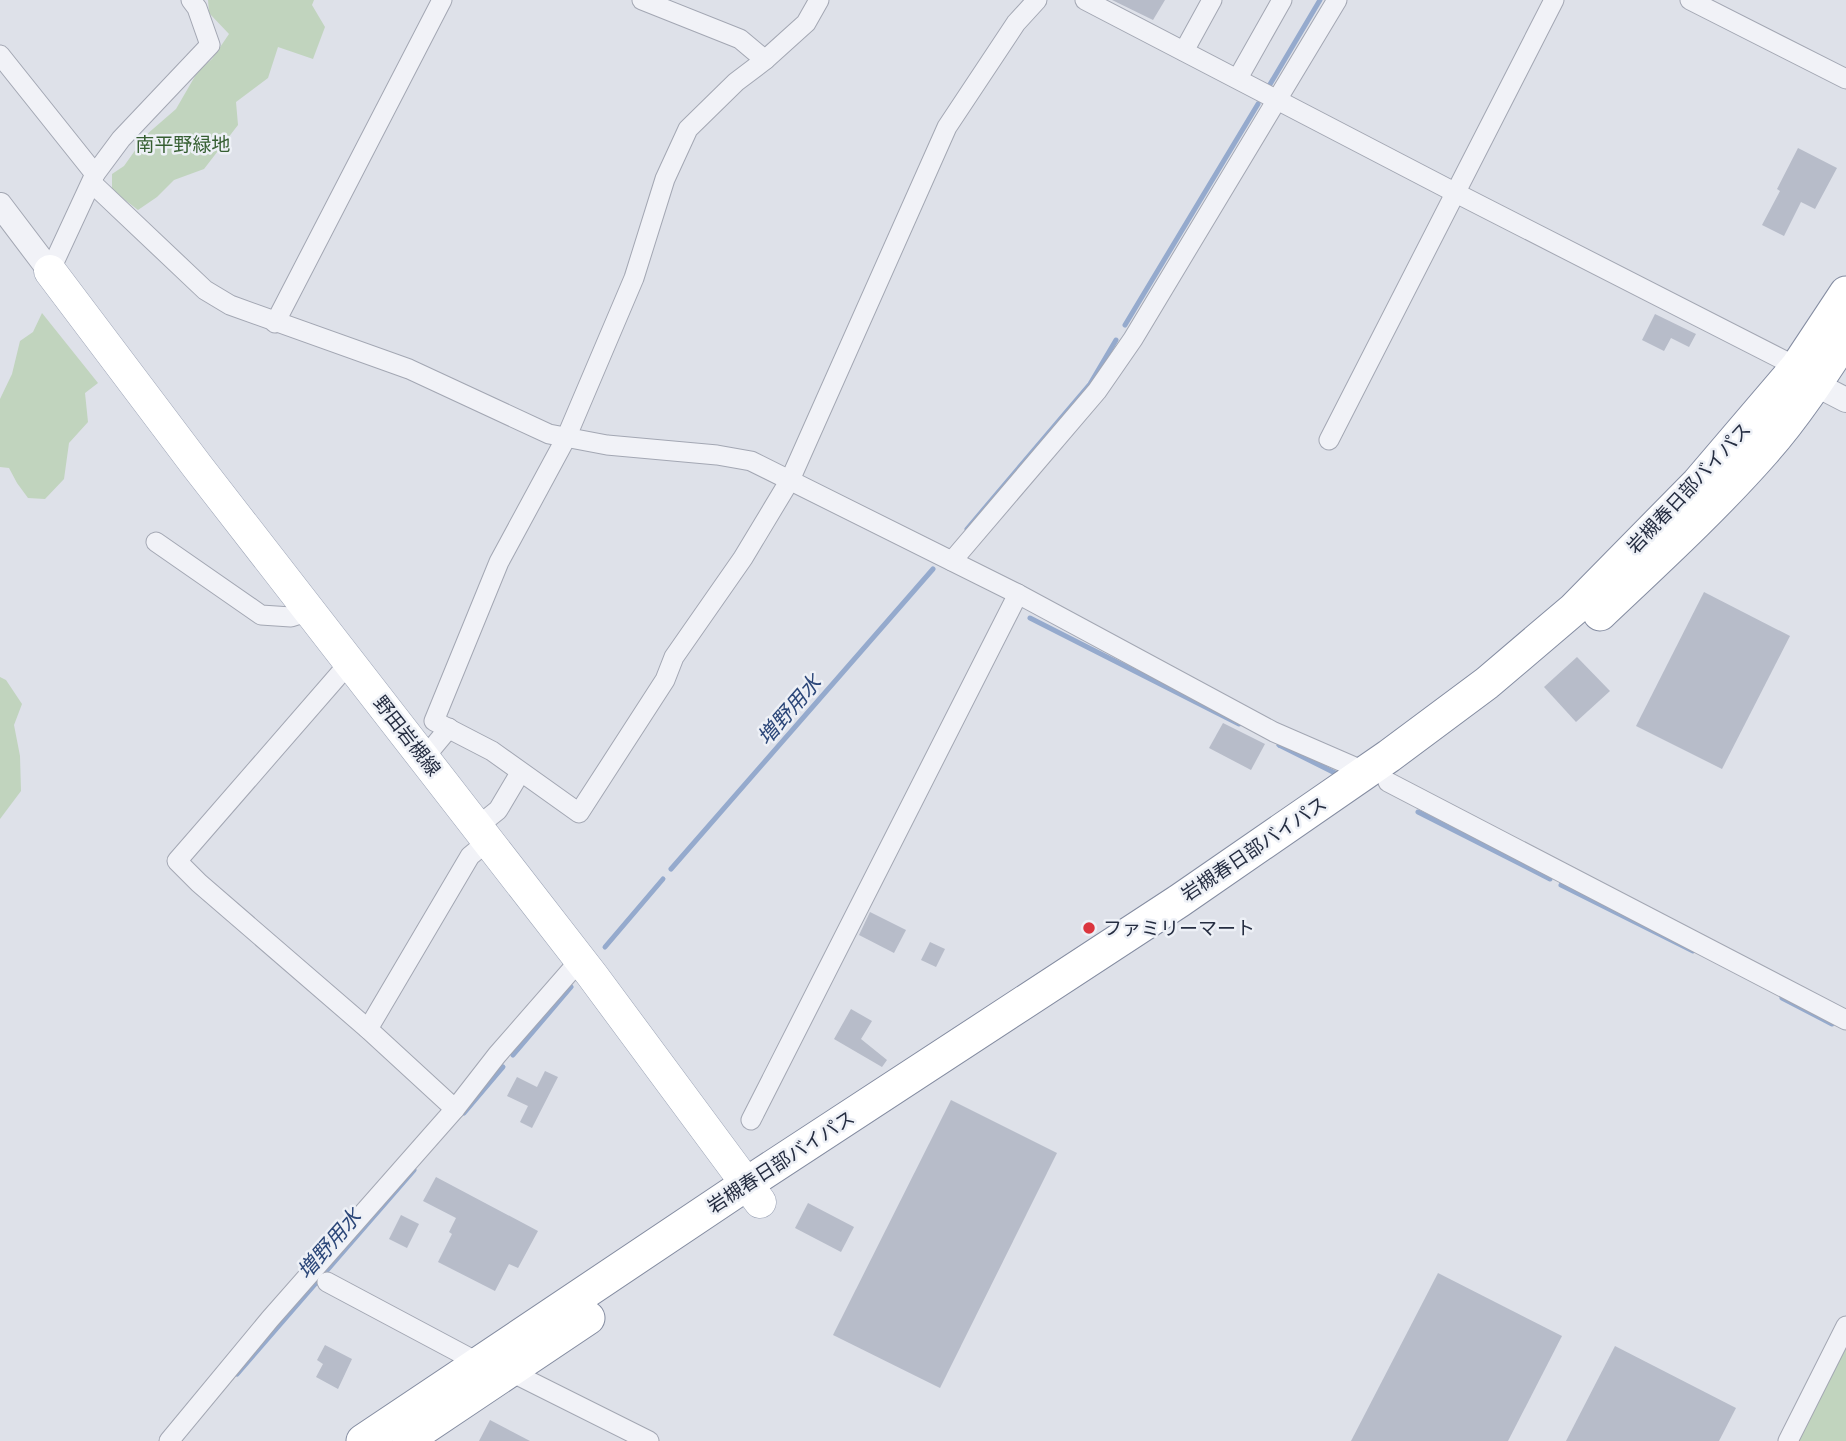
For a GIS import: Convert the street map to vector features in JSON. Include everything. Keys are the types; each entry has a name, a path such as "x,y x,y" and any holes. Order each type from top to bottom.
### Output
{"highway":[{"name":"岩槻春日部バイパス","path":"1806,375 1846,293"},
{"name":"岩槻春日部バイパス","path":"363,1441 494,1367 754,1193 1180,923 1377,777 1574,609 1698,482 1846,337"},
{"name":"岩槻春日部バイパス","path":"404,1441 494,1367"}],"main road":[{"name":"野田岩槻線","path":"50,271 580,960 754,1193"}],"street":[{"path":"0,205 50,271 94,179 121,139 210,45 197,8 191,0"},
{"path":"275,323 442,0"},
{"path":"642,0 740,39 765,60"},
{"path":"819,0 806,23 736,82 688,129 664,179 634,278 566,438 499,562 434,721 492,751 579,813 665,680 674,657 743,558 790,480 947,127 1016,23 1037,0"},
{"path":"1085,0 1806,375 1846,400"},
{"path":"1184,51 1212,0"},
{"path":"1238,78 1282,0"},
{"path":"952,561 1097,391 1133,338 1337,0"},
{"path":"1329,440 1554,0"},
{"path":"1690,0 1846,79"},
{"path":"0,55 94,179 205,290 230,305 409,369 531,427 566,438 751,461 1018,594 1273,732 1377,777 1846,1020"},
{"path":"156,542 261,615 291,617 310,611"},
{"path":"751,1121 1018,594"},
{"path":"350,662 177,861 455,1109"},
{"path":"424,758 449,729"},
{"path":"368,1029 520,773"},
{"path":"169,1441 270,1319 455,1109 497,1055 580,960"},
{"path":"327,1282 494,1367 649,1441"},
{"path":"1788,1441 1846,1326"}],"green space":[{"name":"南平野緑地","path":"208,0 314,0 312,5 325,27 313,59 278,47 268,78 236,102 238,125 204,169 174,180 157,197 138,210 112,190 112,174 124,166 146,135 176,109 198,71 212,59 229,34 209,13"},
{"path":"42,313 98,383 85,393 88,422 69,443 64,479 45,499 28,498 9,468 0,467 0,399 12,374 20,341 33,332"},
{"path":"0,677 6,680 22,704 14,725 20,756 21,791 0,819"},
{"path":"1837,1345 1846,1349 1846,1441 1788,1441"}],"building":[{"path":"1112,0 1165,0 1153,20"},
{"path":"1798,148 1837,168 1815,209 1801,202 1784,236 1762,225"},
{"path":"1655,314 1696,334 1689,347 1671,338 1664,351 1642,340"},
{"path":"1704,592 1790,636 1722,769 1636,726"},
{"path":"1577,657 1610,691 1576,722 1544,687"},
{"path":"1223,723 1265,744 1251,770 1209,748"},
{"path":"870,912 906,930 894,953 859,935"},
{"path":"930,942 945,949 936,967 921,960"},
{"path":"851,1009 872,1021 861,1039 887,1060 882,1067 834,1039"},
{"path":"545,1071 558,1077 532,1128 520,1122 528,1106 507,1096 517,1077 537,1087"},
{"path":"951,1100 1057,1153 940,1388 833,1335"},
{"path":"436,1177 538,1231 518,1268 509,1264 495,1291 438,1262 452,1234 449,1232 456,1218 423,1201"},
{"path":"808,1203 854,1227 841,1252 795,1228"},
{"path":"401,1215 419,1224 407,1248 389,1239"},
{"path":"1438,1273 1562,1336 1508,1441 1351,1441"},
{"path":"325,1345 352,1359 338,1389 316,1377 323,1364 317,1360"},
{"path":"1615,1346 1736,1408 1719,1441 1566,1441"},
{"path":"490,1420 530,1441 479,1441"}],"waterway":[{"path":"1269,86 1320,0"},
{"path":"1125,325 1258,104"},
{"path":"967,529 1090,384 1116,340"},
{"name":"増野用水","path":"671,869 933,569"},
{"path":"1030,618 1239,724"},
{"path":"1279,745 1339,775"},
{"path":"1418,812 1550,879"},
{"name":"増野用水","path":"605,947 663,879"},
{"path":"1561,885 1693,951"},
{"name":"増野用水","path":"513,1055 571,987"},
{"path":"1782,998 1832,1024"},
{"name":"増野用水","path":"464,1113 503,1067"},
{"name":"増野用水","path":"237,1374 414,1170"}],"place":[{"name":"ファミリーマート","path":"1089,928"}]}
